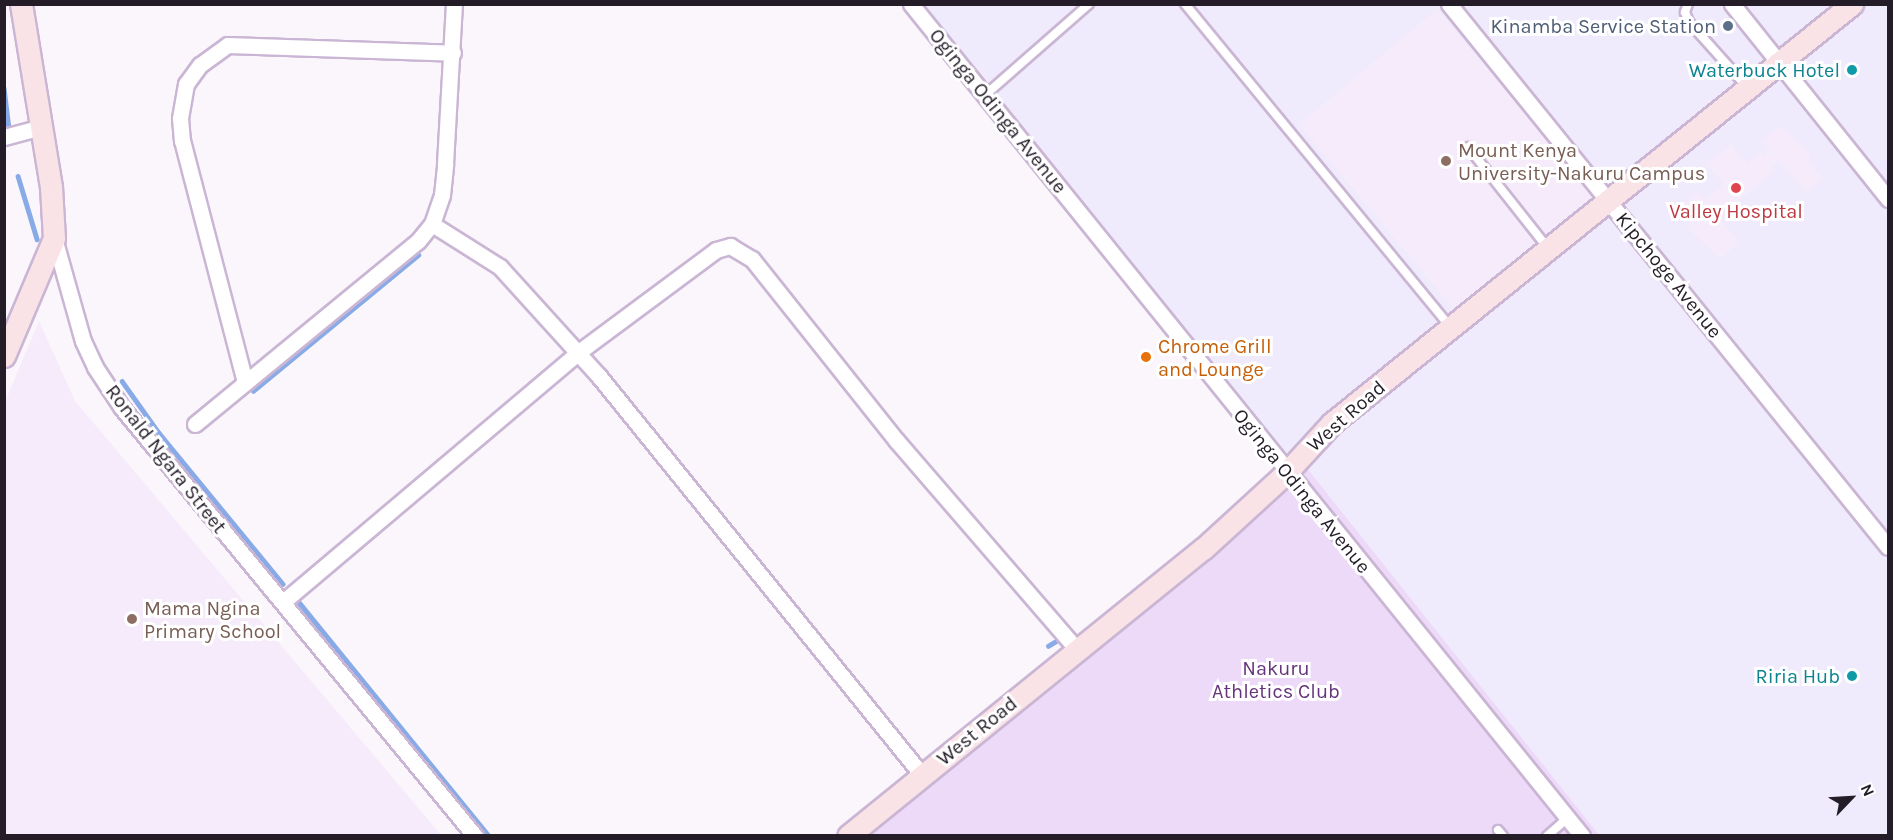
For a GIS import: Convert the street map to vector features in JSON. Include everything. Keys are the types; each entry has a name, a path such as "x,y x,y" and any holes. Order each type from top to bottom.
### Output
{"street":[{"name":"Ronald Ngara Street","path":"21,4 38,128 51,188 54,237 84,341 95,367 166,465 283,602 475,836"},
{"path":"195,424 418,241 432,224 442,195 453,53 454,4"},
{"name":"Oginga Odinga Avenue","path":"911,4 1582,836"},
{"name":"Kipchoge Avenue","path":"1449,4 1888,546"},
{"path":"1732,4 1888,199"},
{"name":"West Road","path":"848,836 1203,549 1287,472 1332,423 1550,250 1852,4"},
{"path":"244,382 182,141 180,118 186,84 201,65 228,45 453,53"},
{"path":"4,137 38,128"},
{"path":"432,224 500,267 576,354 598,375 922,775"},
{"path":"4,356 54,237"},
{"path":"283,602 576,354 723,246 738,249 752,259 896,440 1077,650"}],"lane":[{"path":"985,95 1089,4"},
{"path":"1185,4 1451,327"},
{"path":"1688,4 1689,22 1748,88"},
{"path":"1468,147 1550,250"},
{"path":"1546,836 1568,818"}],"shaded area":[{"path":"917,5 1888,5 1888,835 1596,835"},
{"name":"Mount Kenya University-Nakuru Campus","path":"1437,9 1594,197 1457,312 1299,125"},
{"name":"Valley Hospital","path":"1781,126 1812,156 1808,160 1823,178 1806,192 1778,160 1771,166 1774,171 1725,212 1721,207 1714,212 1739,242 1720,259 1687,227 1691,223 1679,209 1698,192 1705,200 1724,184 1707,164 1731,144 1747,164 1760,152 1764,156 1770,150 1762,141"},
{"name":"Mama Ngina Primary School","path":"39,321 75,401 441,835 5,835 5,402"}],"green space":[{"name":"Nakuru Athletics Club","path":"1298,457 1599,835 845,836"}],"waterway":[{"path":"4,88 9,127"},
{"path":"18,176 37,239"},
{"path":"253,391 418,255"},
{"path":"122,381 159,433 283,584"},
{"path":"298,601 489,836"},
{"path":"1048,646 1063,637"}],"place":[{"name":"Kinamba Service Station","path":"1728,26"},
{"name":"Waterbuck Hotel","path":"1852,70"},
{"name":"Mount Kenya University-Nakuru Campus","path":"1446,161"},
{"name":"Valley Hospital","path":"1736,188"},
{"name":"Chrome Grill and Lounge","path":"1146,357"},
{"name":"Mama Ngina Primary School","path":"132,619"},
{"name":"Riria Hub","path":"1852,676"}]}
